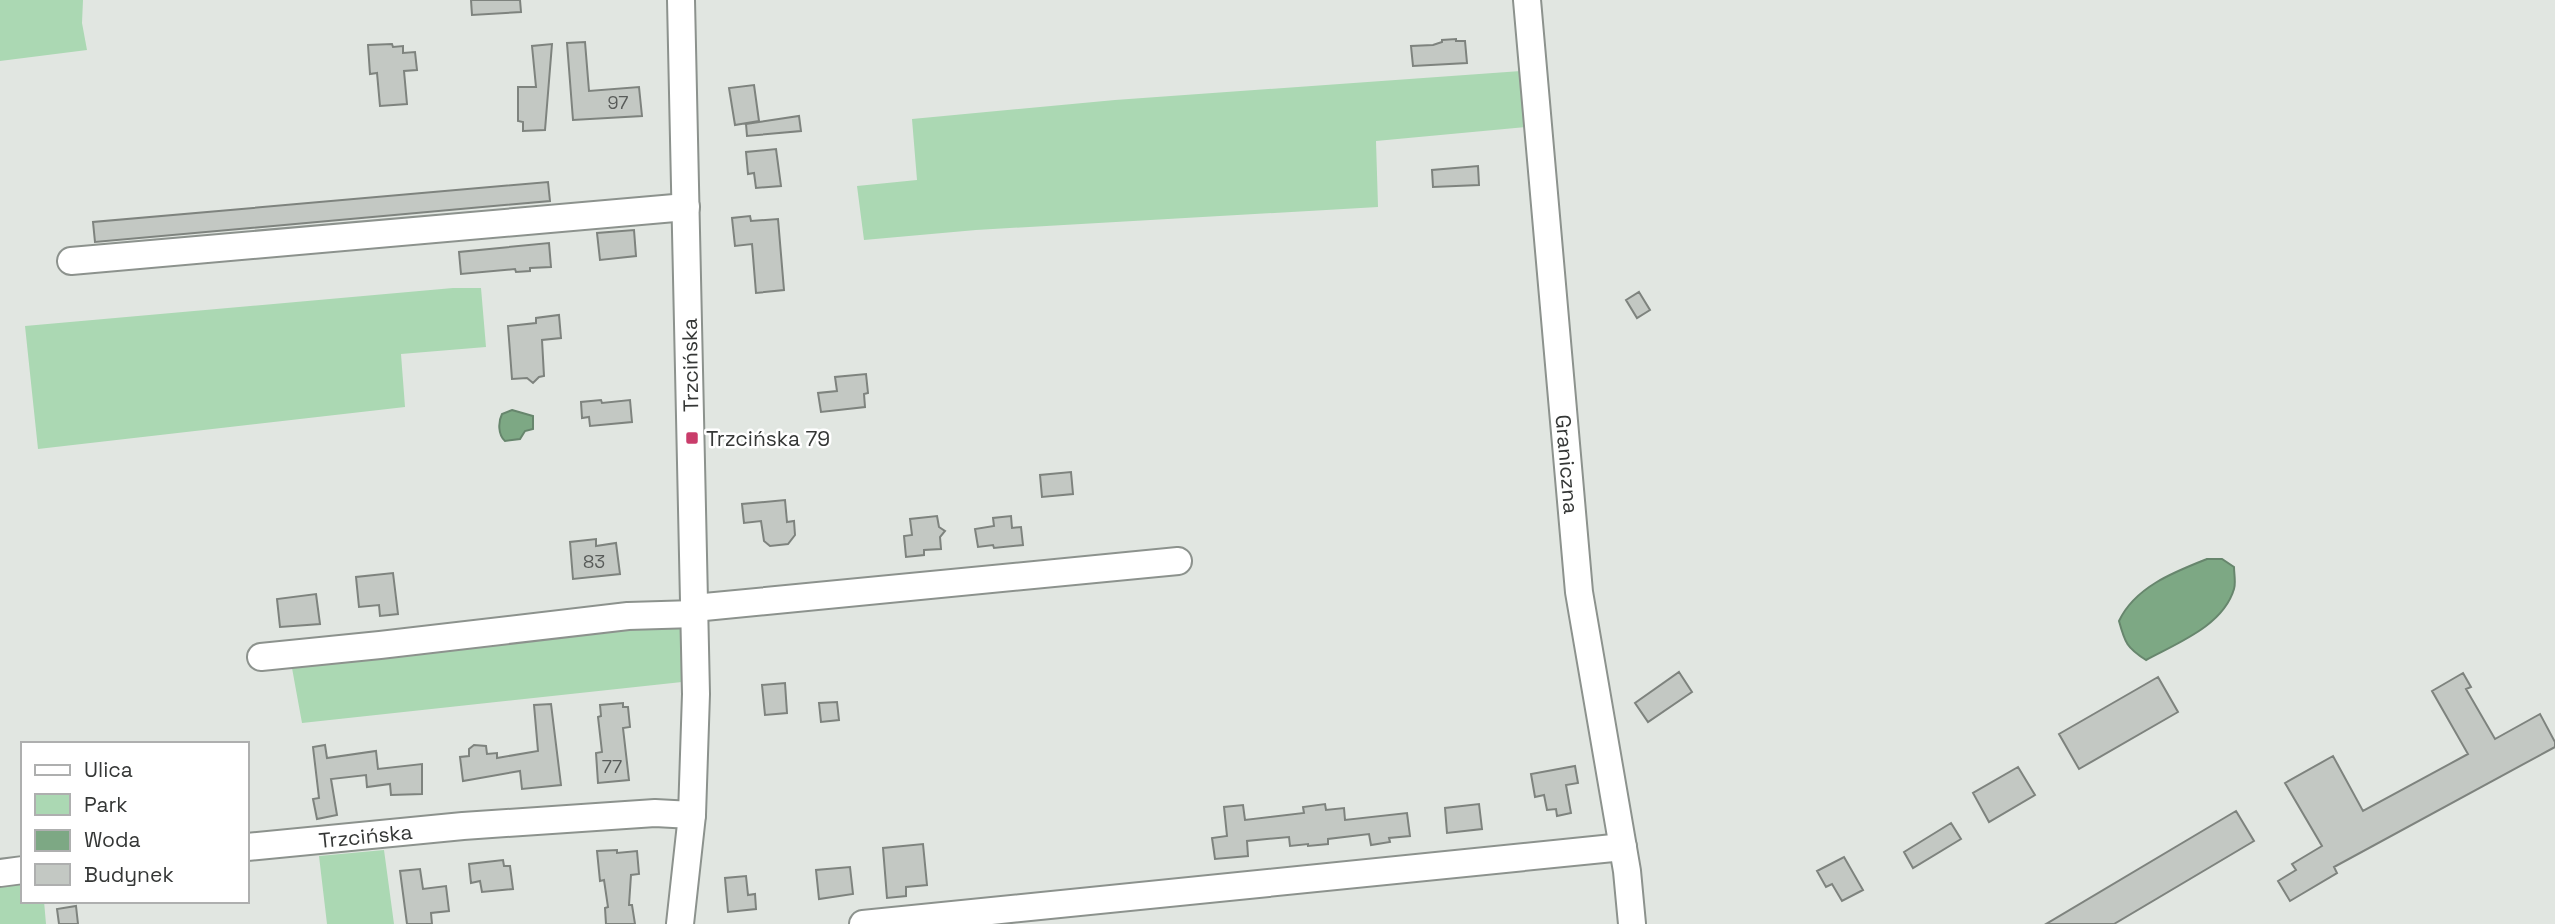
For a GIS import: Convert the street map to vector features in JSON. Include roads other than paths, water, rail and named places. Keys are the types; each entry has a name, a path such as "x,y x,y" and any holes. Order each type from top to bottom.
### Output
{"street":[{"name":"Trzcińska","path":"680,924 692,815 695,694 681,0"},
{"name":"Graniczna","path":"1527,0 1579,592 1623,846 1632,924"},
{"path":"71,261 686,207"},
{"path":"261,657 628,616 1178,561"},
{"name":"Trzcińska","path":"248,847 463,826 655,813 692,815"},
{"path":"863,924 1623,846"},
{"path":"0,873 21,870"}],"water":[{"path":"512,410 533,416 533,429 525,431 520,439 505,441 500,432 500,421 502,414"},
{"path":"2207,559 2222,559 2234,567 2235,587 2228,602 2220,613 2198,632 2146,660 2131,648 2123,635 2119,621 2126,609 2157,582"}],"place":[{"name":"Trzcińska 79","path":"692,438"}]}
